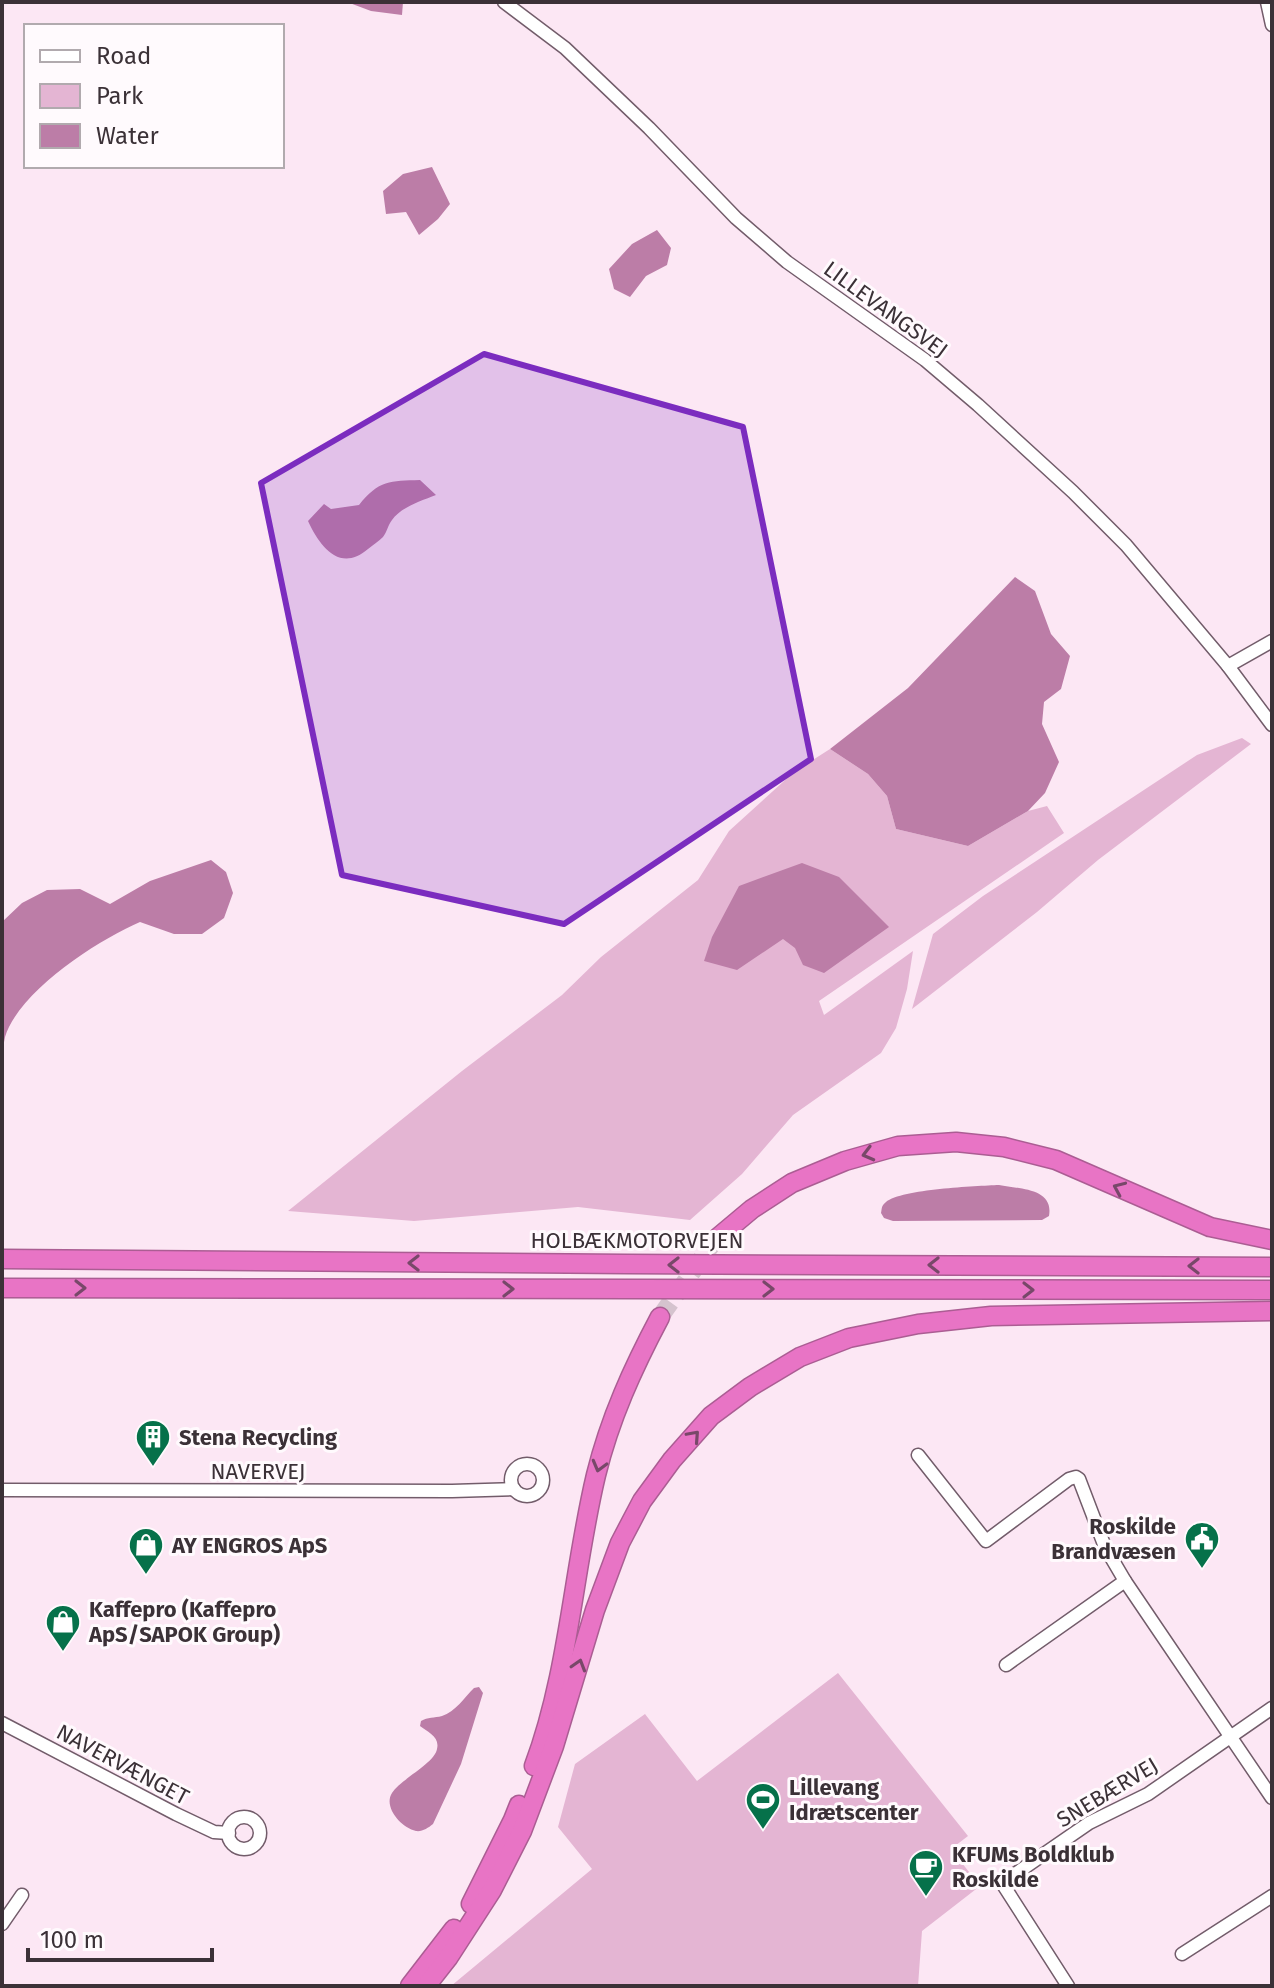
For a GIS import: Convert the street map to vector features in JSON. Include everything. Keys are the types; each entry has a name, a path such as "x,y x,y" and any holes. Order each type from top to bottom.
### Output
{"highway":[{"path":"715,1240 752,1209 792,1183 845,1161 898,1146 956,1142 1004,1147 1056,1160 1210,1227 1272,1240"},
{"name":"HOLBÆKMOTORVEJEN","path":"2,1259 1272,1267"},
{"path":"2,1288 1272,1290"},
{"path":"426,1986 492,1890 522,1831 554,1746 595,1610 620,1543 642,1501 672,1460 711,1416 750,1387 800,1357 849,1338 918,1324 991,1316 1272,1311"},
{"path":"410,1986 471,1904 513,1820 538,1753 563,1661 596,1476 607,1435 632,1369 660,1317"}],"street":[{"name":"LILLEVANGSVEJ","path":"504,2 565,48 649,128 736,218 787,262 925,360 1073,492 1126,545 1228,666 1272,725"},
{"path":"1267,2 1272,25"},
{"path":"1228,666 1272,641"},
{"path":"918,1455 986,1541 1069,1479 1076,1477 1105,1547 1125,1581 1272,1798"},
{"name":"NAVERVEJ","path":"2,1490 514,1489"},
{"path":"1006,1665 1125,1581"},
{"name":"SNEBÆRVEJ","path":"1068,1986 1002,1883 1089,1823 1140,1800 1272,1708"},
{"name":"NAVERVÆNGET","path":"2,1723 176,1814 214,1832 229,1833"},
{"path":"2,1924 22,1895"},
{"path":"1182,1954 1272,1896"}],"highlighted area":[{"path":"484,354 743,427 811,759 564,924 342,875 261,483"}],"green space":[{"path":"1242,738 1251,744 1098,860 1037,912 912,1009 933,934 983,896 1197,755"},
{"path":"830,749 868,774 887,796 896,829 968,846 1028,811 1047,806 1064,833 819,1001 824,1015 913,951 896,1028 881,1053 793,1115 742,1174 690,1220 578,1207 414,1221 288,1211 562,995 601,957 698,880 729,831 794,772"},
{"name":"Lillevang Idrætscenter","path":"838,1673 968,1836 951,1849 980,1886 922,1931 918,1986 451,1986 592,1869 558,1827 575,1764 645,1714 697,1781"}],"water":[{"path":"347,2 403,2 402,15 371,11"},
{"path":"432,167 450,204 419,235 406,212 386,214 383,191 403,174"},
{"path":"657,230 671,248 667,265 646,276 630,297 614,289 609,269 632,244"},
{"path":"420,480 436,495 401,511 383,537 358,556 340,558 332,554 318,540 308,521 324,504 331,509 359,505 379,486"},
{"path":"1015,577 1035,591 1051,634 1070,656 1061,689 1044,702 1042,724 1059,762 1045,793 1028,811 968,846 896,829 887,796 868,774 830,749 908,688"},
{"path":"211,860 226,872 233,893 224,918 202,934 174,934 140,922 103,941 62,969 26,1002 13,1020 4,1042 2,1081 2,922 22,903 47,890 80,889 110,904 150,881"},
{"path":"802,863 839,877 889,927 824,973 803,965 795,948 783,939 737,970 704,961 712,937 739,886"},
{"path":"999,1185 1041,1195 1049,1207 1049,1216 1042,1220 893,1221 884,1218 881,1213 886,1202 907,1194"},
{"path":"479,1687 483,1693 461,1764 433,1824 420,1831 410,1829 395,1816 390,1799 396,1788 424,1765 437,1749 437,1741 420,1726 421,1721 447,1714 474,1688"}],"tunnel":[{"path":"660,1317 715,1240"}],"place":[{"name":"Stena Recycling","path":"153,1468"},
{"name":"Roskilde Brandvæsen","path":"1202,1570"},
{"name":"AY ENGROS ApS","path":"146,1576"},
{"name":"Kaffepro (Kaffepro ApS/SAPOK Group)","path":"63,1653"},
{"name":"Lillevang Idrætscenter","path":"763,1831"},
{"name":"KFUMs Boldklub Roskilde","path":"926,1898"}]}
